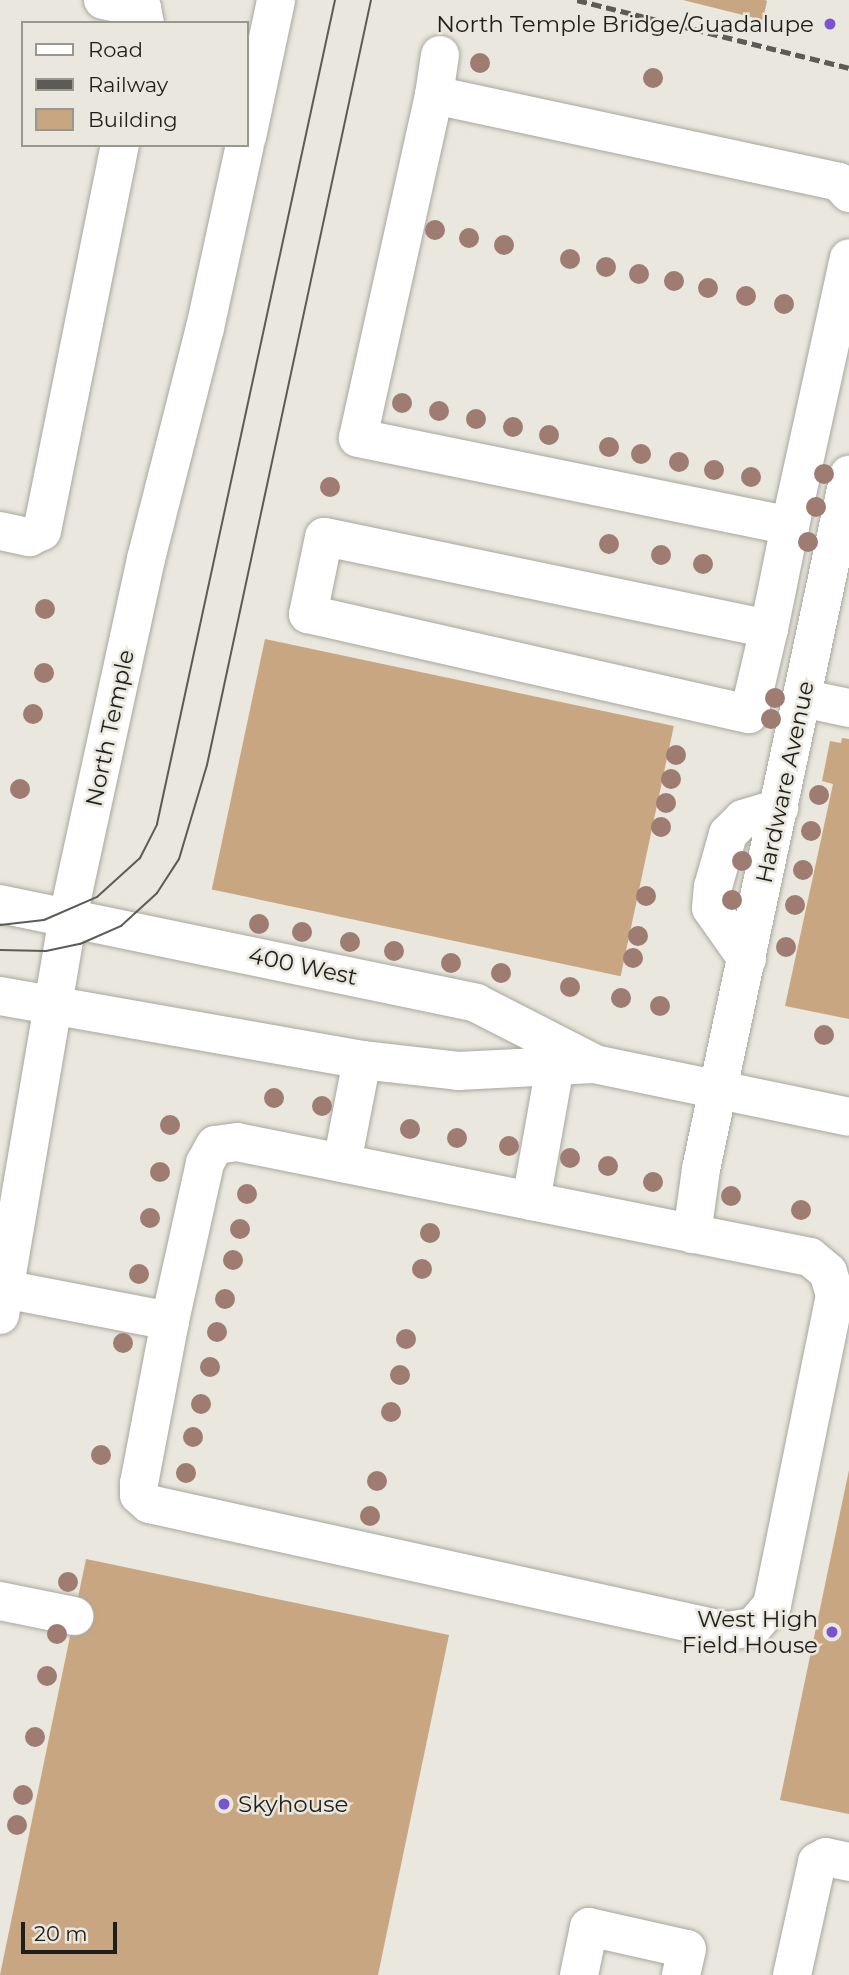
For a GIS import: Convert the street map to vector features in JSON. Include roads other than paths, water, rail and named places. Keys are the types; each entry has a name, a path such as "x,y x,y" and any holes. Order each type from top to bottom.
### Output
{"street":[{"path":"103,0 142,8 145,21"},
{"path":"248,132 276,0"},
{"path":"440,55 359,438 790,526"},
{"path":"433,95 846,184"},
{"path":"0,531 29,537 42,531 120,147"},
{"name":"North Temple","path":"2,1302 69,916 146,559 245,147"},
{"path":"769,629 324,537 308,614 749,714 769,629 849,258"},
{"name":"Hardware Avenue","path":"692,1234 849,475"},
{"path":"802,698 849,708"},
{"name":"400 West","path":"0,904 69,916 475,1003 594,1064"},
{"name":"400 West","path":"0,996 362,1060 458,1071 594,1064 849,1117"},
{"path":"342,1163 362,1060"},
{"path":"531,1201 555,1066"},
{"path":"237,1142 531,1201 810,1257 828,1272 835,1295 772,1605 752,1626 727,1631 149,1504 139,1494 170,1321 205,1163 215,1145 237,1142"},
{"path":"2,1302 170,1321"},
{"path":"0,1601 74,1616"},
{"path":"792,1975 817,1862 826,1857 849,1862"},
{"path":"579,1975 590,1927 687,1950 681,1975"}],"tram line":[{"path":"0,925 44,920 97,897 140,858 157,824 335,0"},
{"path":"0,950 46,951 80,944 121,926 157,893 179,859 207,765 371,0"}],"railway":[{"path":"577,0 849,68"}],"place":[{"name":"North Temple Bridge/Guadalupe","path":"830,24"},
{"name":"West High Field House","path":"832,1632"},
{"name":"Skyhouse","path":"224,1804"}]}
